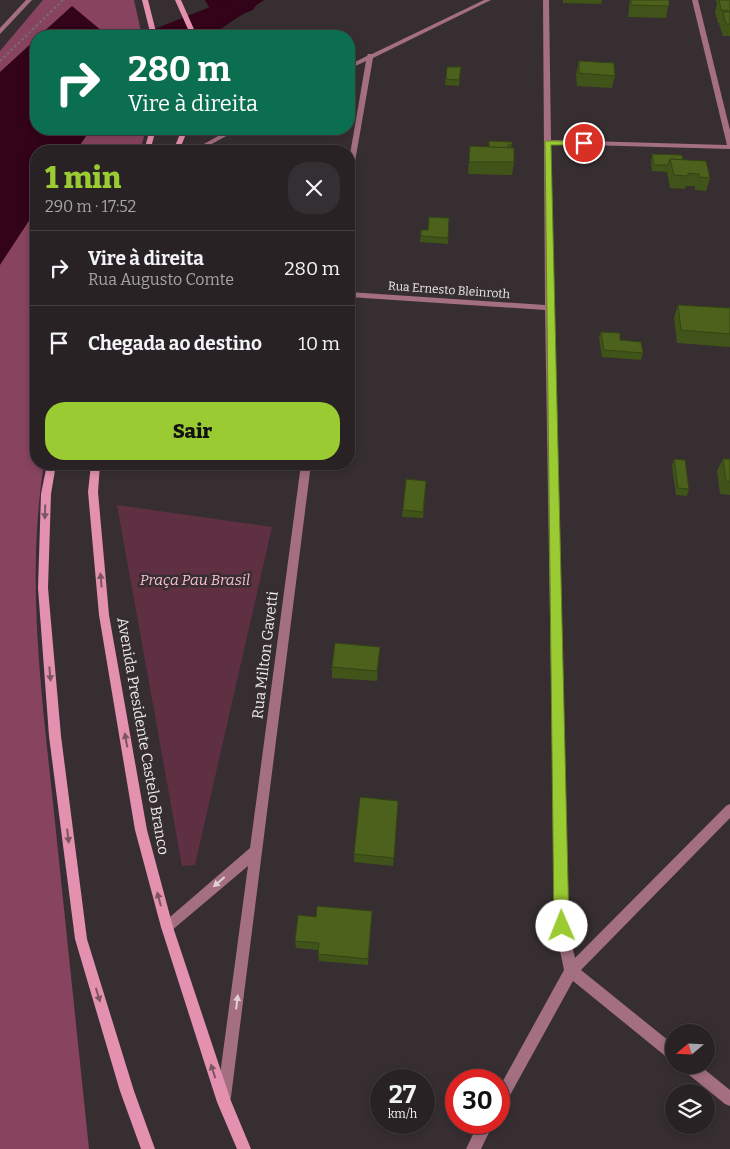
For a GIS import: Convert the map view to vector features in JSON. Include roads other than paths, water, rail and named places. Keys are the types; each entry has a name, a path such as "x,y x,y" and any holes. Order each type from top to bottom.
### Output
{"main road":[{"path":"145,0 153,30"},
{"path":"180,3 191,30"},
{"path":"50,470 46,494 43,588 55,736 81,939 127,1091 148,1149"},
{"name":"Avenida Presidente Castelo Branco","path":"95,470 94,492 104,615 141,830 167,927 224,1102 244,1149"}],"street":[{"path":"0,32 28,0"},
{"path":"355,64 488,0"},
{"path":"546,0 549,308 562,926 571,971 665,1047"},
{"path":"547,142 730,145 696,0"},
{"path":"355,145 370,55"},
{"path":"205,145 225,135"},
{"name":"Rua Ernesto Bleinroth","path":"355,294 549,308"},
{"name":"Rua Milton Gavetti","path":"224,1102 305,470"},
{"path":"510,1082 571,971 730,810"},
{"path":"167,927 256,851"},
{"path":"699,1074 730,1099"},
{"path":"472,1149 480,1134"}],"waterway":[{"path":"177,30 243,4 245,0"}],"park label":[{"name":"Praça Pau Brasil","path":"195,580"}]}
